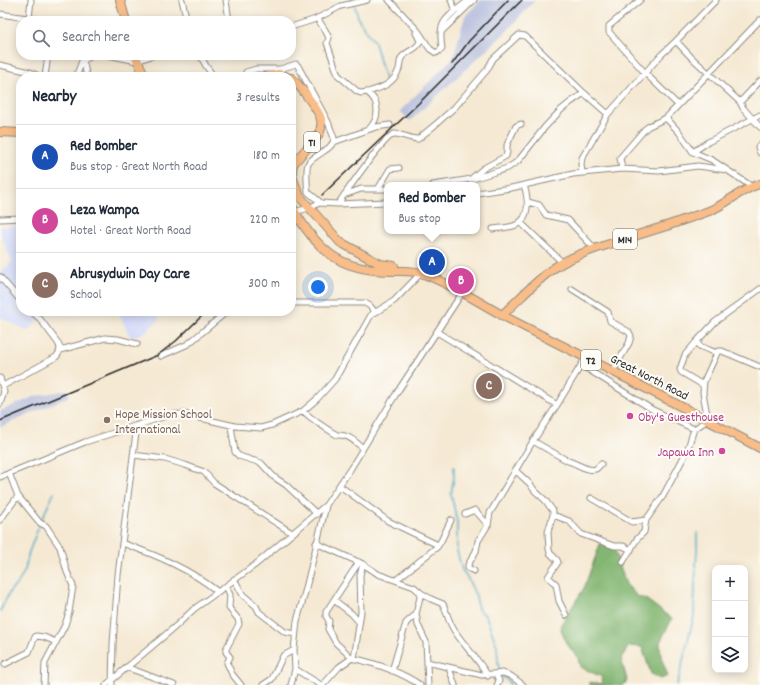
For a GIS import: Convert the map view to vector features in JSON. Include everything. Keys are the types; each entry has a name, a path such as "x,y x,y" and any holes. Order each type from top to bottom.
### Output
{"main road":[{"path":"120,0 125,16"},
{"path":"137,60 143,72"},
{"name":"T1","path":"296,82 320,116 321,124 320,133 296,160"},
{"path":"0,132 16,133"},
{"name":"M14","path":"502,315 541,278 563,263 595,249 711,210 751,186 760,184"},
{"name":"T1","path":"296,187 300,198 309,208"},
{"name":"Great North Road","path":"309,208 340,242 384,266 410,266 416,268 421,273 462,292 502,315 760,448"},
{"path":"296,215 312,236 331,255 346,263 373,271 421,273"}],"street":[{"path":"29,16 31,0"},
{"path":"182,0 186,16"},
{"path":"226,0 228,16"},
{"path":"296,25 317,18 340,6 364,0"},
{"path":"389,0 422,36 430,49 435,53 438,53 442,49 441,32 444,22 469,0"},
{"path":"451,0 455,11"},
{"path":"441,32 474,0"},
{"path":"640,0 609,26 608,31 644,73 678,105"},
{"path":"582,173 580,164 582,158 608,114 661,54 676,41 716,0"},
{"path":"0,14 16,16"},
{"path":"317,18 329,38 327,43 338,75 358,92 368,92 382,88 392,82 397,73 402,57 419,45 419,39 412,26"},
{"path":"622,169 620,159 621,156 649,126 666,118 760,20"},
{"path":"338,204 384,142 392,135 396,134 418,139 460,102 487,70 493,59 519,35 525,36 584,94 608,114"},
{"path":"676,41 740,102 760,127"},
{"path":"46,72 47,60"},
{"path":"77,72 83,60"},
{"path":"83,60 86,72"},
{"path":"203,60 210,72"},
{"path":"246,72 256,69 280,69 297,64 328,122 334,142"},
{"path":"0,65 30,72"},
{"path":"740,102 760,81"},
{"path":"368,92 375,100 377,114 375,122 369,129"},
{"path":"452,182 472,179 501,171 513,165 561,110 584,94"},
{"path":"693,152 708,142 760,115"},
{"path":"666,118 679,132 693,152 712,160 751,186"},
{"path":"472,179 484,168 506,156 508,152 507,145 516,126 521,124"},
{"path":"321,203 308,192 306,170 310,162 334,142 369,129 390,125"},
{"path":"760,145 758,147 760,152"},
{"path":"480,192 524,185 555,177 622,169 659,170 698,166 727,170"},
{"path":"378,189 390,170 399,168"},
{"path":"493,229 513,226 524,218 528,196 524,185"},
{"path":"343,196 358,190 384,189"},
{"path":"296,210 309,208 321,203 338,204 384,202"},
{"path":"528,202 539,205 546,215 568,220 595,249"},
{"path":"0,219 16,218"},
{"path":"520,222 563,263"},
{"path":"0,477 86,442 137,424 174,414 197,417 231,426 262,428 303,412 335,380 369,319 375,312 394,301 421,273"},
{"path":"0,277 16,295"},
{"path":"572,289 608,312 610,321 629,332 631,336 629,344 613,371"},
{"path":"703,385 681,372 680,370 685,355 715,322 760,290"},
{"path":"106,685 112,682 194,609 234,579 256,565 326,505 340,486 396,394 462,292"},
{"path":"296,303 365,303 375,312"},
{"path":"2,385 56,358 60,350 58,343 36,316"},
{"path":"161,356 188,344 222,316"},
{"path":"437,332 557,405"},
{"path":"60,350 105,338 118,339 138,344"},
{"path":"698,340 700,346 717,353"},
{"path":"623,562 637,539 644,532 646,520 663,496 687,452 694,429 708,420 703,385 719,350 760,367"},
{"path":"474,572 468,568 468,564 476,551 478,541 488,525 490,514 515,470 586,357"},
{"path":"581,365 653,410 694,429"},
{"path":"0,378 4,397 0,404"},
{"path":"303,412 337,435 342,434 363,448"},
{"path":"112,682 118,575 137,424"},
{"path":"231,426 235,452 239,456 261,463 274,477 286,485 317,514"},
{"path":"533,441 568,461 590,470 596,469 601,464"},
{"path":"133,455 165,459 204,472 214,483 292,533"},
{"path":"515,470 548,503 553,511 554,515 548,532 549,549 550,553 558,561 548,577 556,584 559,601 566,615"},
{"path":"9,473 18,496 40,523 46,526 60,547 67,572 73,586 67,619 60,635 44,663 44,685"},
{"path":"340,486 388,521 438,545"},
{"path":"0,520 18,496"},
{"path":"591,498 632,522 646,520"},
{"path":"291,685 295,669 295,634 326,505"},
{"path":"465,514 475,510 488,525"},
{"path":"554,515 569,521 582,534 614,546 623,546 631,550"},
{"path":"396,580 438,545 451,520"},
{"path":"122,543 155,556 193,574 218,592"},
{"path":"316,543 361,563 377,573 414,587 431,599 443,604 454,631 464,645 476,657 488,676"},
{"path":"361,563 326,612 326,616 329,621 328,629 336,643 353,659 392,671 413,680 420,685"},
{"path":"353,659 359,622 361,563"},
{"path":"234,579 243,595 256,606 259,612 284,632 295,634"},
{"path":"226,586 230,595 229,608 238,619 239,624 226,649 226,652 230,656 227,663 232,674 241,685"},
{"path":"421,593 416,614 418,624 426,642 428,685"},
{"path":"334,600 352,614 359,622"},
{"path":"392,671 406,623 416,614"},
{"path":"5,664 29,652 36,636 44,637 56,642"},
{"path":"263,685 271,680 283,656 294,650"},
{"path":"295,669 322,685 339,667 353,659"},
{"path":"427,662 488,676 503,673 511,676 523,685"},
{"path":"126,668 174,685"},
{"path":"449,668 455,685"},
{"path":"496,674 499,681 497,685"}],"shaded area":[{"path":"481,0 535,0 507,31 410,121 400,111 453,58 465,16"},
{"path":"16,225 16,316 42,316 28,331 0,317 0,274 12,261 3,241 0,227"},
{"path":"120,316 159,316 157,322 145,332 131,338"},
{"path":"67,390 70,396 0,427 0,411 36,396"}],"green space":[{"path":"600,544 614,548 626,584 637,596 647,600 672,619 660,642 661,657 668,676 661,679 651,674 642,647 629,646 621,658 627,680 624,685 590,685 589,682 601,684 602,677 580,667 578,658 566,643 560,626 584,588"}],"waterway":[{"path":"353,0 359,20 375,43 386,83"},
{"path":"454,467 451,494 457,521 457,551 462,570 476,596 478,609 486,616 497,646 500,672"},
{"path":"0,611 11,590 18,583 25,570 29,552 54,493"},
{"path":"677,685 694,616 697,533"},
{"path":"500,675 508,680 510,685"}],"railway":[{"path":"452,64 469,41 508,0"},
{"path":"322,195 421,101 522,0"},
{"path":"0,421 158,355 176,341 202,316"}],"place":[{"name":"Red Bomber","path":"432,262"},
{"name":"Leza Wampa","path":"461,281"},
{"name":"Abrusydwin Day Care","path":"489,386"},
{"name":"Oby's Guesthouse","path":"630,416"},
{"name":"Hope Mission School International","path":"107,420"},
{"name":"Japawa Inn","path":"722,451"}]}
